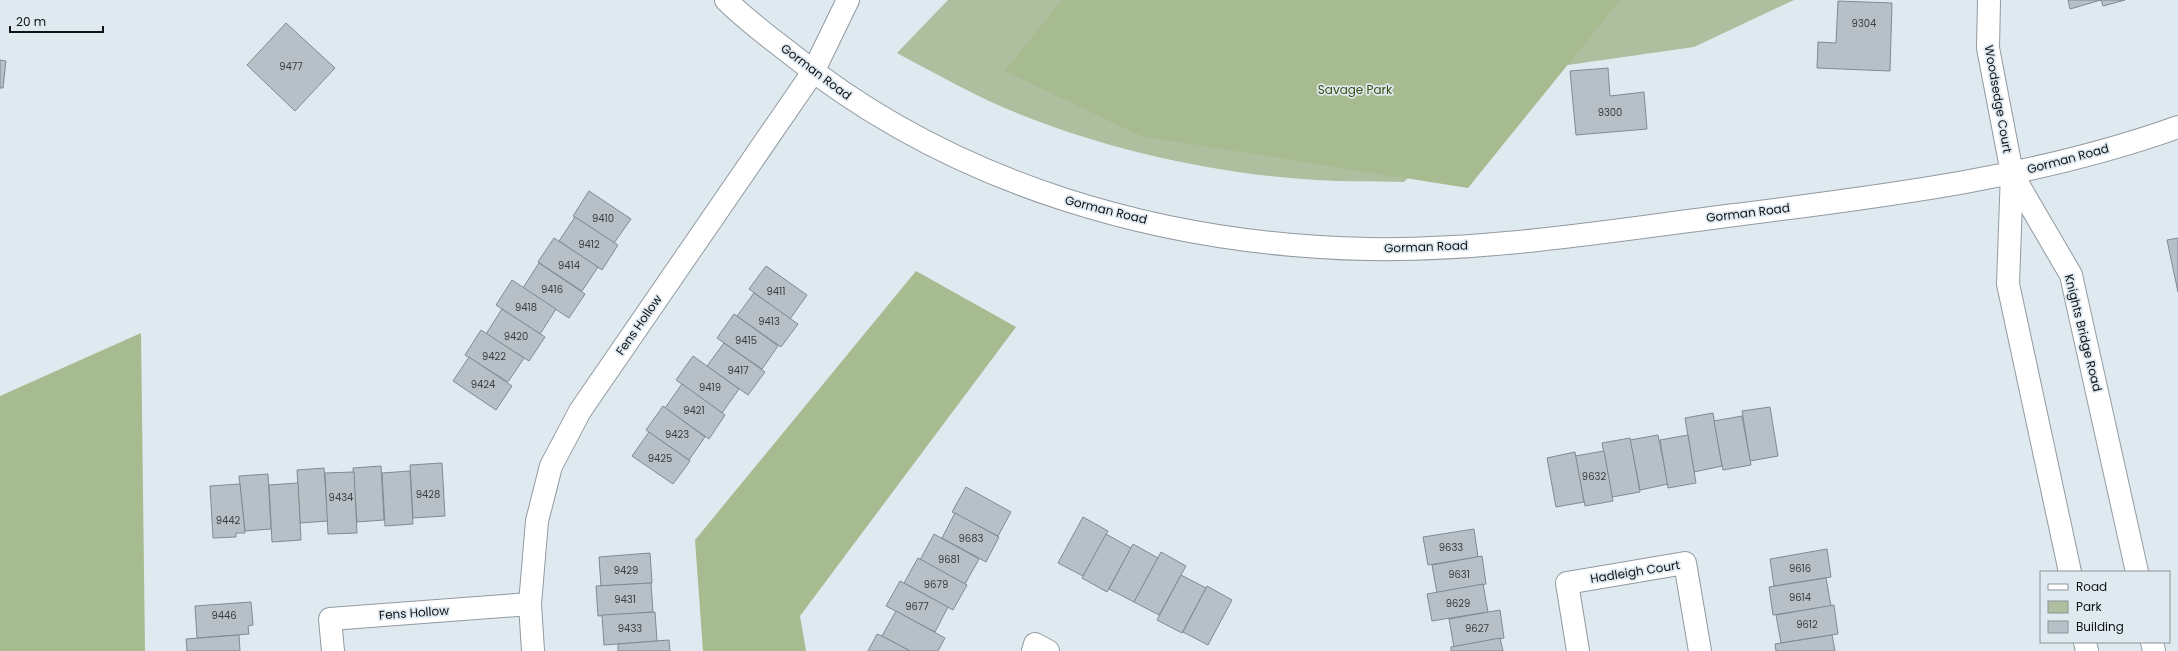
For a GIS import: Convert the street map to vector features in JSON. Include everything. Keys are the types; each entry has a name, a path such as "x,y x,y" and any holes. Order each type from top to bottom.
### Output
{"street":[{"name":"Gorman Road","path":"726,0 738,12 813,72 862,106 920,140 1002,178 1082,206 1182,229 1273,243 1369,248 1457,246 1548,239 1880,196 2012,173 2076,158 2178,127"},
{"name":"Fens Hollow","path":"533,651 530,604 536,521 551,466 580,411 813,72 848,0"},
{"name":"Woodsedge Court","path":"1989,0 1988,48 2012,173"},
{"path":"2012,173 2008,284 2070,571"},
{"name":"Knights Bridge Road","path":"2012,173 2071,275 2137,571"},
{"name":"Hadleigh Court","path":"1578,651 1567,583 1685,563 1700,651"},
{"name":"Fens Hollow","path":"333,651 330,619 530,604"},
{"path":"1033,651 1035,644 1048,651"}],"green space":[{"name":"Savage Park","path":"948,0 1794,0 1694,47 1505,74 1404,182 1338,181 1278,177 1203,166 1127,150 1054,127 1019,114 972,93 897,53"},
{"name":"Savage Park","path":"1062,0 1620,0 1468,188 1141,136 1005,71"},
{"path":"916,271 1016,327 800,616 806,651 703,651 695,540"},
{"path":"141,333 145,651 0,651 0,396"}],"building":[{"path":"2068,0 2101,0 2070,9"},
{"path":"2101,0 2125,0 2103,6"},
{"path":"1838,1 1892,3 1890,71 1817,68 1818,42 1836,43"},
{"path":"286,23 335,68 295,111 247,65"},
{"path":"0,60 6,61 3,88 0,88"},
{"path":"1608,68 1610,96 1644,92 1647,129 1576,135 1570,71"},
{"path":"589,191 631,219 614,243 573,216"},
{"path":"575,217 618,245 602,270 559,241"},
{"path":"554,238 598,267 582,291 538,262"},
{"path":"2178,238 2178,292 2167,240"},
{"path":"539,263 585,294 569,318 523,288"},
{"path":"766,266 807,295 790,319 749,289"},
{"path":"512,280 556,309 540,334 496,305"},
{"path":"754,293 798,324 781,347 737,316"},
{"path":"502,309 545,337 529,361 486,334"},
{"path":"734,314 778,346 762,369 717,338"},
{"path":"481,330 524,358 508,382 465,355"},
{"path":"724,343 765,372 748,395 707,366"},
{"path":"693,356 739,389 722,413 676,380"},
{"path":"469,357 512,386 496,410 453,381"},
{"path":"682,384 725,415 709,439 665,408"},
{"path":"663,406 705,437 689,460 646,430"},
{"path":"1770,407 1778,456 1750,461 1742,411"},
{"path":"1713,413 1722,466 1694,472 1685,418"},
{"path":"1742,416 1751,465 1723,470 1714,421"},
{"path":"649,432 690,461 673,484 632,456"},
{"path":"1658,435 1668,484 1640,490 1630,440"},
{"path":"1688,435 1696,483 1668,488 1660,440"},
{"path":"1630,438 1640,492 1612,497 1602,443"},
{"path":"1604,451 1613,501 1585,506 1575,456"},
{"path":"1575,452 1584,502 1556,507 1547,458"},
{"path":"442,463 445,516 413,518 410,465"},
{"path":"381,466 384,520 357,522 353,468"},
{"path":"324,468 328,521 300,523 297,470"},
{"path":"410,471 413,524 385,526 382,473"},
{"path":"354,472 357,533 328,534 325,473"},
{"path":"268,474 271,529 245,531 239,476"},
{"path":"298,483 301,540 272,542 269,485"},
{"path":"240,484 245,533 236,533 236,537 213,538 210,486"},
{"path":"966,487 1011,512 998,536 952,512"},
{"path":"955,513 999,537 986,562 942,538"},
{"path":"1083,517 1108,531 1083,576 1058,563"},
{"path":"1474,529 1478,557 1428,565 1423,537"},
{"path":"934,534 979,559 965,584 920,560"},
{"path":"1106,534 1131,548 1107,592 1082,578"},
{"path":"1133,544 1158,558 1134,602 1109,589"},
{"path":"1827,549 1831,577 1774,586 1770,559"},
{"path":"1161,552 1186,566 1159,615 1134,602"},
{"path":"650,553 652,583 601,586 599,557"},
{"path":"1482,556 1486,584 1437,593 1432,565"},
{"path":"918,558 967,585 953,610 904,583"},
{"path":"1181,575 1206,588 1182,633 1157,620"},
{"path":"1826,578 1831,606 1773,615 1769,587"},
{"path":"900,581 948,607 935,632 886,606"},
{"path":"651,583 653,612 598,616 596,586"},
{"path":"1483,584 1488,612 1432,621 1427,594"},
{"path":"1207,586 1232,600 1208,645 1183,632"},
{"path":"251,602 253,625 248,626 249,634 197,638 195,606"},
{"path":"1834,605 1838,634 1781,643 1776,615"},
{"path":"1500,610 1504,638 1454,647 1449,619"},
{"path":"896,611 945,638 938,651 910,651 882,636"},
{"path":"655,612 657,641 604,645 602,615"},
{"path":"877,634 882,636 910,651 868,651"},
{"path":"239,635 240,651 187,651 186,639"},
{"path":"1832,635 1835,651 1776,651 1775,644"},
{"path":"1500,638 1503,651 1451,651 1451,647"},
{"path":"669,640 670,651 618,651 618,644"}]}
